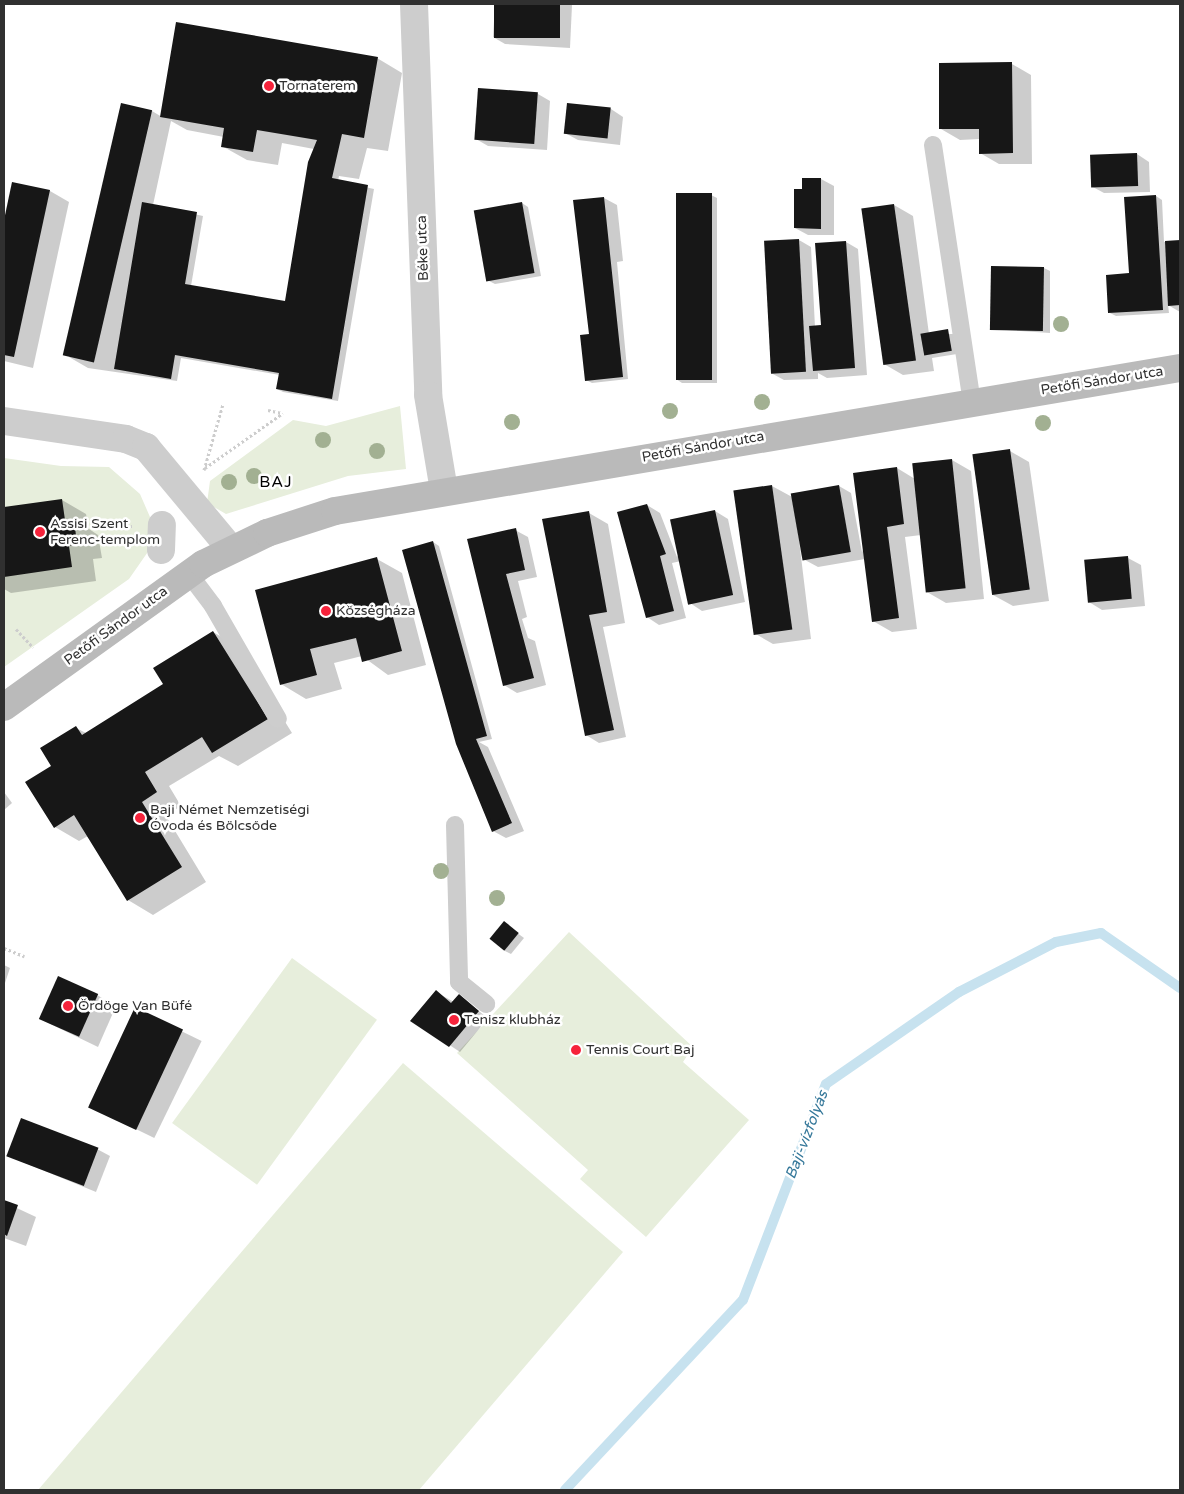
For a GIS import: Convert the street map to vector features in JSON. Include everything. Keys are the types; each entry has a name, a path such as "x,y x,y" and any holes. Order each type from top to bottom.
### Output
{"street":[{"name":"Béke utca","path":"414,4 428,396 444,491"},
{"name":"Petőfi Sándor utca","path":"4,707 189,574 231,549 335,511 444,491 1180,368"},
{"path":"4,421 126,439 146,447 231,549"}],"lane":[{"path":"933,145 972,402"},
{"path":"189,574 213,606 278,719"},
{"path":"455,825 460,982 486,1004"}],"path":[{"path":"224,404 205,468 283,413 268,410"},
{"path":"16,629 37,652"},
{"path":"4,948 24,956"}],"green space":[{"path":"400,406 406,469 348,476 226,514 207,503 210,481 293,420 326,426"},
{"path":"4,458 61,466 109,467 140,494 150,517 152,546 129,579 4,667"},
{"name":"Tennis Court Baj","path":"569,932 693,1047 683,1062 749,1120 646,1237 580,1179 588,1170 457,1053"},
{"path":"292,958 377,1020 257,1185 172,1123"},
{"path":"403,1063 623,1252 419,1490 38,1490"}],"building":[{"path":"494,4 560,4 560,38 494,38"},
{"path":"176,22 378,57 364,138 342,134 332,178 368,185 332,399 276,389 279,373 175,355 171,379 114,369 142,202 197,212 185,284 285,301 308,162 317,140 257,130 253,152 221,147 224,128 160,117"},
{"path":"1012,62 1013,153 979,154 979,129 939,129 939,63"},
{"path":"478,88 538,92 534,144 474,140"},
{"path":"121,103 152,110 94,363 63,355"},
{"path":"567,103 611,108 608,138 564,134"},
{"path":"1137,153 1138,186 1091,188 1090,155"},
{"path":"802,178 821,178 821,229 794,228 794,189 802,189"},
{"path":"12,182 50,190 14,357 4,355 4,220"},
{"path":"676,193 712,193 712,380 676,380"},
{"path":"1156,195 1163,310 1108,313 1106,275 1129,273 1124,197"},
{"path":"604,197 623,377 585,381 580,335 589,334 573,200"},
{"path":"522,202 535,273 486,281 474,211"},
{"path":"894,204 916,360 883,365 861,209"},
{"path":"799,239 806,372 771,374 764,241"},
{"path":"1180,240 1180,305 1168,306 1165,241"},
{"path":"846,241 855,368 813,371 809,326 821,325 815,243"},
{"path":"991,266 1044,267 1043,331 990,330"},
{"path":"948,329 952,351 924,356 920,334"},
{"path":"1010,449 1030,590 992,595 972,454"},
{"path":"952,459 966,588 926,592 912,463"},
{"path":"897,467 904,524 887,527 899,618 872,622 853,473"},
{"path":"772,485 792,630 754,635 733,490"},
{"path":"839,485 851,552 803,560 791,494"},
{"name":"Assisi Szent Ferenc-templom","path":"62,499 65,520 74,519 77,544 69,546 72,567 4,577 4,507"},
{"path":"647,504 666,554 660,556 674,611 646,618 617,512"},
{"path":"715,510 733,595 688,605 670,520"},
{"path":"589,511 607,612 589,615 614,730 585,736 542,519"},
{"path":"516,528 525,570 506,574 534,678 503,686 467,539"},
{"path":"433,541 487,736 476,739 512,823 492,832 456,744 402,550"},
{"path":"1128,556 1132,599 1088,603 1084,560"},
{"name":"Községháza","path":"377,557 402,651 362,662 356,638 310,649 317,675 280,685 255,590"},
{"path":"213,631 268,719 212,753 202,737 145,772 157,792 142,802 182,867 127,901 74,815 54,828 25,782 51,766 40,748 76,726 82,735 163,684 153,668"},
{"path":"504,921 519,933 504,951 490,939"},
{"path":"58,976 98,994 79,1037 39,1019"},
{"name":"Tenisz klubház","path":"436,990 451,1003 459,994 479,1011 449,1047 410,1021"},
{"path":"135,1007 183,1029 136,1130 88,1108"},
{"path":"21,1118 98,1148 84,1186 6,1156"},
{"path":"4,1200 18,1205 7,1236 4,1234"}],"waterway":[{"name":"Baji-vízfolyás","path":"565,1490 743,1300 826,1084 959,992 1056,942 1101,933 1180,988"}],"place":[{"name":"Tornaterem","path":"269,86"},
{"name":"Assisi Szent Ferenc-templom","path":"40,532"},
{"name":"Községháza","path":"326,611"},
{"name":"Baji Német Nemzetiségi Óvoda és Bölcsőde","path":"140,818"},
{"name":"Ördöge Van Büfé","path":"68,1006"},
{"name":"Tenisz klubház","path":"454,1020"},
{"name":"Tennis Court Baj","path":"576,1050"}],"district":[{"name":"BAJ","path":"276,482"}]}
